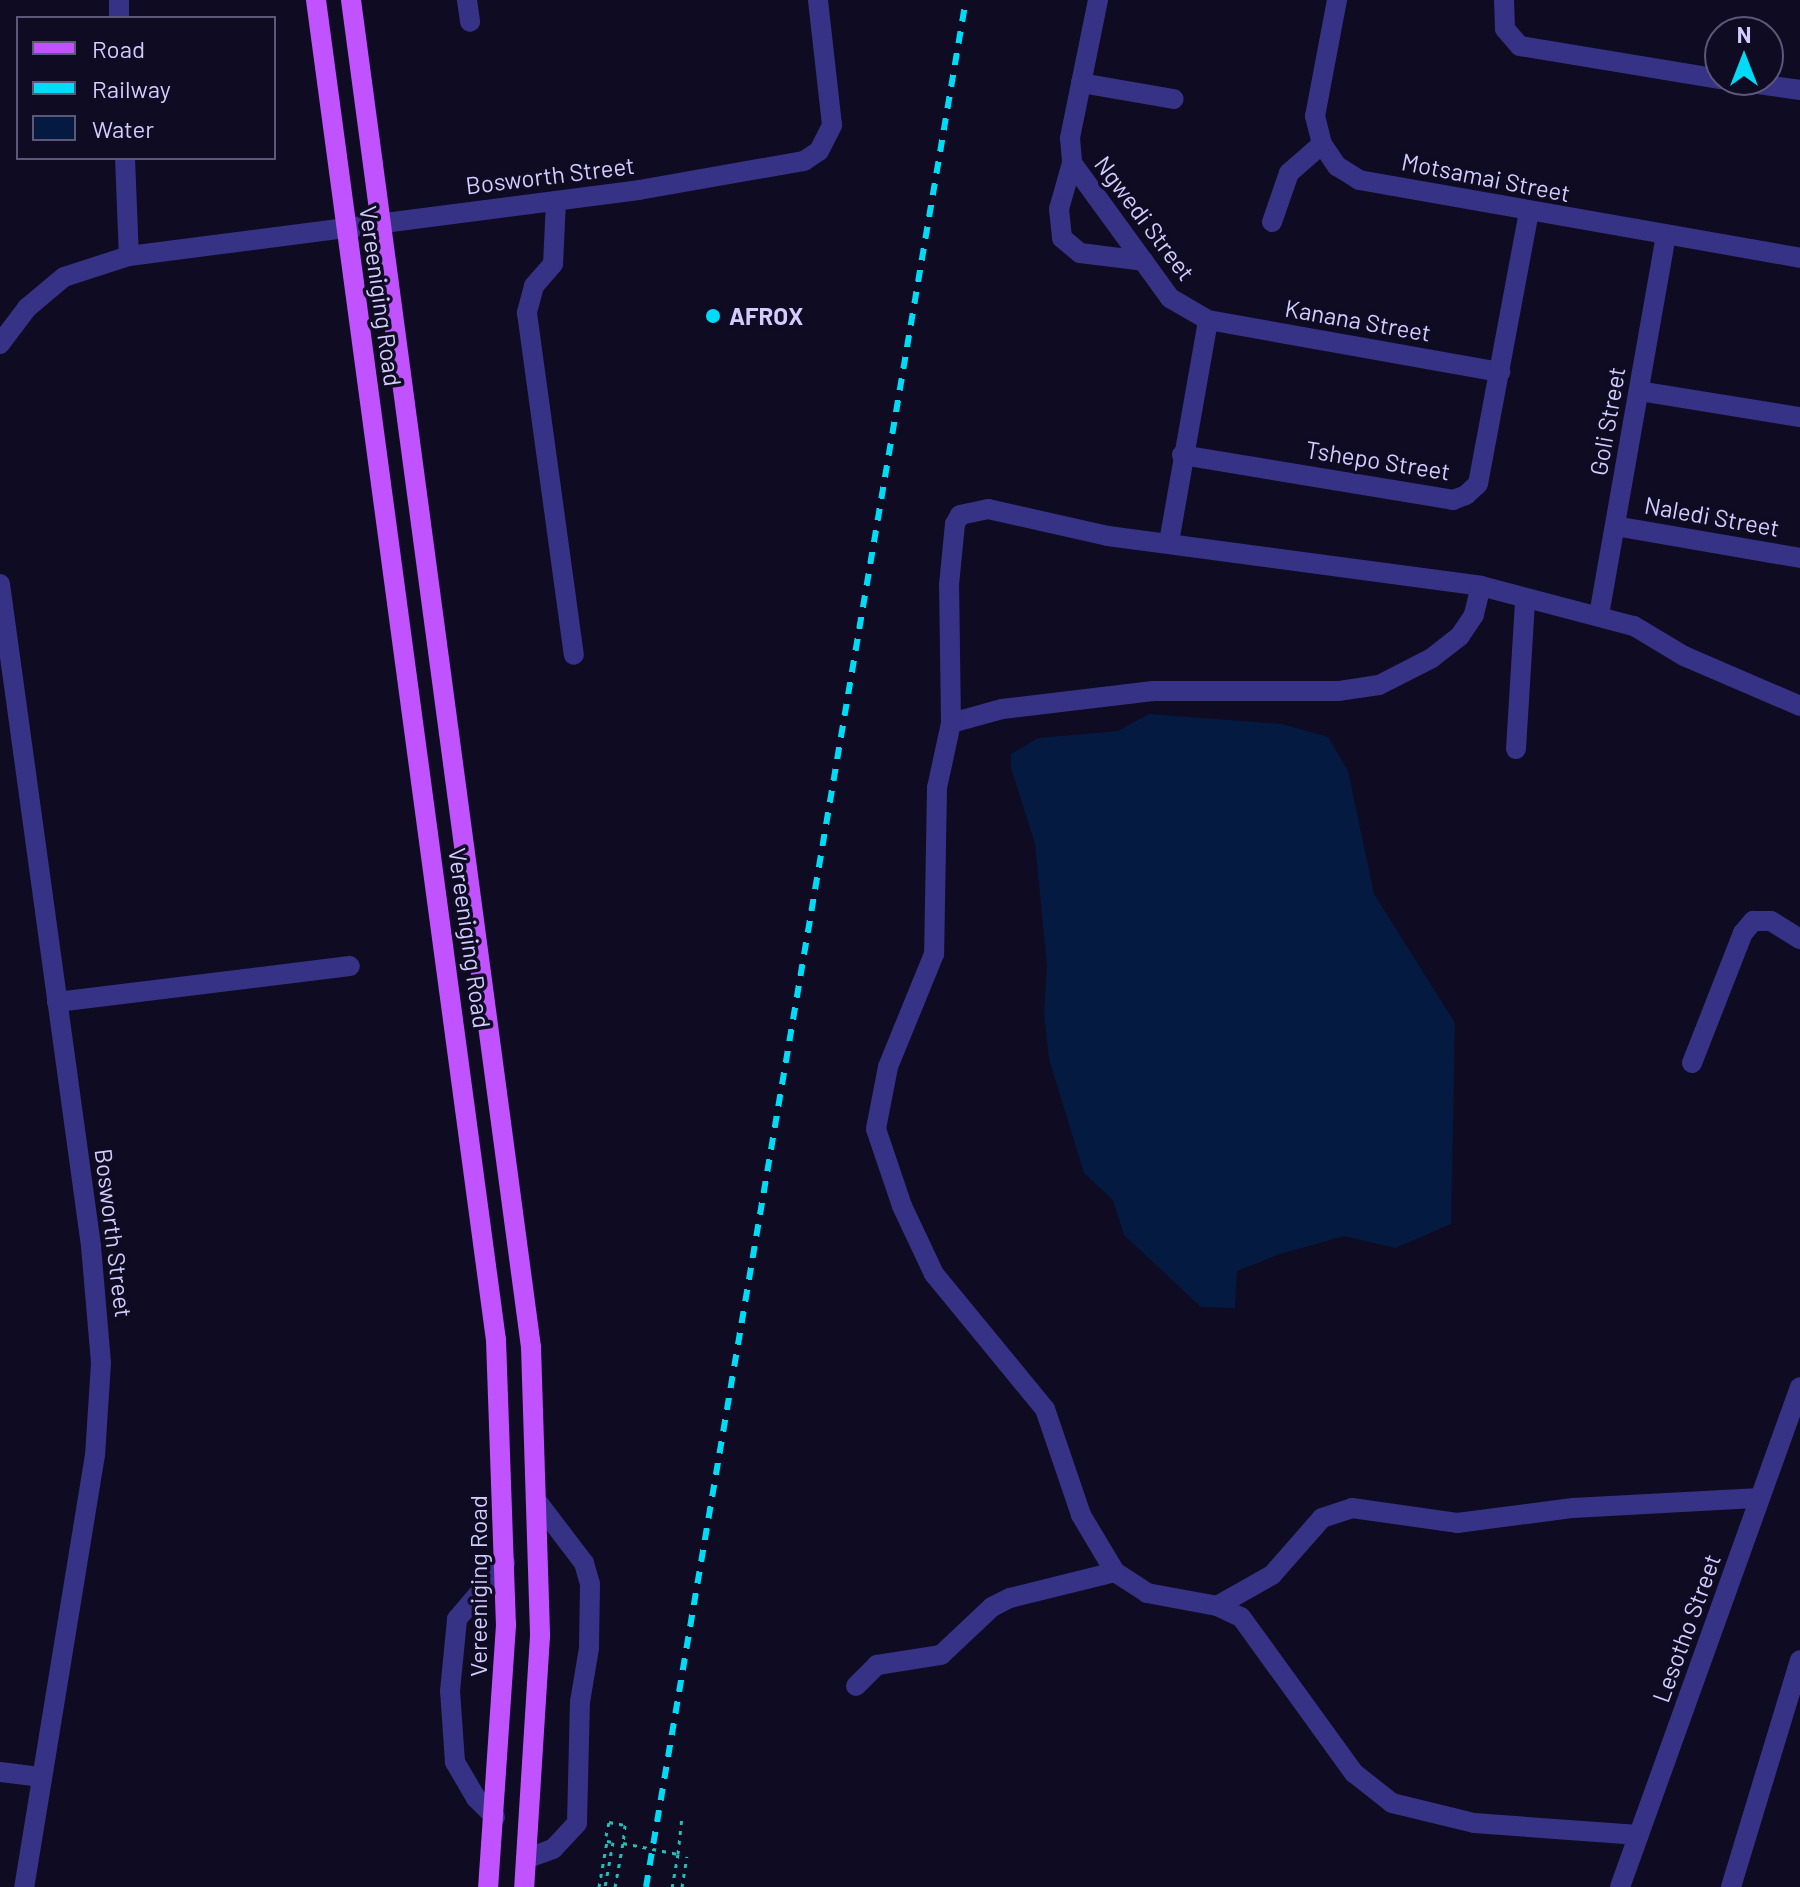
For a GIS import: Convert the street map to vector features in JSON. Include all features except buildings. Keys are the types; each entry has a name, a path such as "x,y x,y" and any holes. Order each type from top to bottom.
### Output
{"main road":[{"name":"Vereeniging Road","path":"316,0 483,1222 496,1340 505,1563 495,1817 488,1887"},
{"name":"Vereeniging Road","path":"351,0 525,1280 539,1504 540,1636 524,1887"}],"street":[{"path":"467,0 470,22"},
{"name":"Bosworth Street","path":"0,344 27,308 64,277 129,256 556,201 786,166 819,151 827,139 832,110 818,0"},
{"name":"Ngwedi Street","path":"1098,0 1070,138 1072,163 1170,298 1208,320"},
{"path":"1272,222 1289,173 1322,144 1315,116 1337,0"},
{"path":"1504,0 1505,29 1520,46 1704,76"},
{"path":"1081,83 1174,99"},
{"name":"Motsamai Street","path":"1322,144 1337,166 1359,180 1800,258"},
{"path":"125,160 129,256"},
{"path":"1072,163 1059,209 1062,238 1080,253 1144,261"},
{"path":"556,201 553,264 534,286 527,313 574,655"},
{"name":"Tshepo Street","path":"1182,455 1453,500 1478,484 1529,212"},
{"name":"Goli Street","path":"1599,615 1666,236"},
{"path":"1169,542 1208,320"},
{"name":"Kanana Street","path":"1208,320 1500,372"},
{"path":"1639,391 1800,417"},
{"path":"1639,1835 1474,1823 1392,1803 1354,1773 1241,1617 1217,1606 1147,1593 1115,1572 1081,1515 1045,1409 934,1274 878,1143 878,1100 934,954 937,788 951,723 949,585 960,515 988,509 1086,533 1481,586 1525,601 1599,615 1634,626 1684,656 1800,706"},
{"name":"Naledi Street","path":"1615,526 1800,558"},
{"name":"Bosworth Street","path":"0,584 100,1319 101,1363 95,1455 24,1887"},
{"path":"951,723 1002,709 1153,691 1339,691 1379,685 1432,658 1460,636 1474,615 1481,586"},
{"path":"1516,749 1525,601"},
{"path":"1692,1063 1743,933 1753,921 1771,921 1800,939"},
{"path":"57,1002 350,966"},
{"name":"Lesotho Street","path":"1620,1887 1800,1387"},
{"path":"1217,1606 1272,1575 1322,1518 1352,1508 1465,1523 1573,1508 1760,1498"},
{"path":"528,1858 553,1849 577,1823 580,1702 589,1648 590,1584 584,1563 539,1504"},
{"path":"495,1817 476,1798 455,1762 450,1691 457,1619 505,1563"},
{"path":"856,1686 877,1665 941,1655 992,1607 1010,1598 1115,1572"},
{"path":"1731,1887 1800,1660"},
{"path":"0,1772 40,1777"}],"path":[{"path":"672,1887 682,1816"},
{"path":"606,1836 609,1822 625,1825 615,1887"},
{"path":"599,1887 607,1841 613,1842 605,1887"},
{"path":"623,1843 678,1854"},
{"path":"682,1887 687,1856"}],"water":[{"path":"1149,714 1282,724 1328,737 1348,771 1374,894 1455,1023 1451,1224 1395,1248 1344,1236 1280,1254 1237,1271 1235,1308 1201,1307 1124,1235 1113,1200 1084,1173 1049,1059 1044,1014 1047,965 1035,844 1011,768 1011,754 1038,738 1118,731"}],"railway":[{"path":"646,1887 966,0"}],"place":[{"name":"AFROX","path":"713,316"}]}
